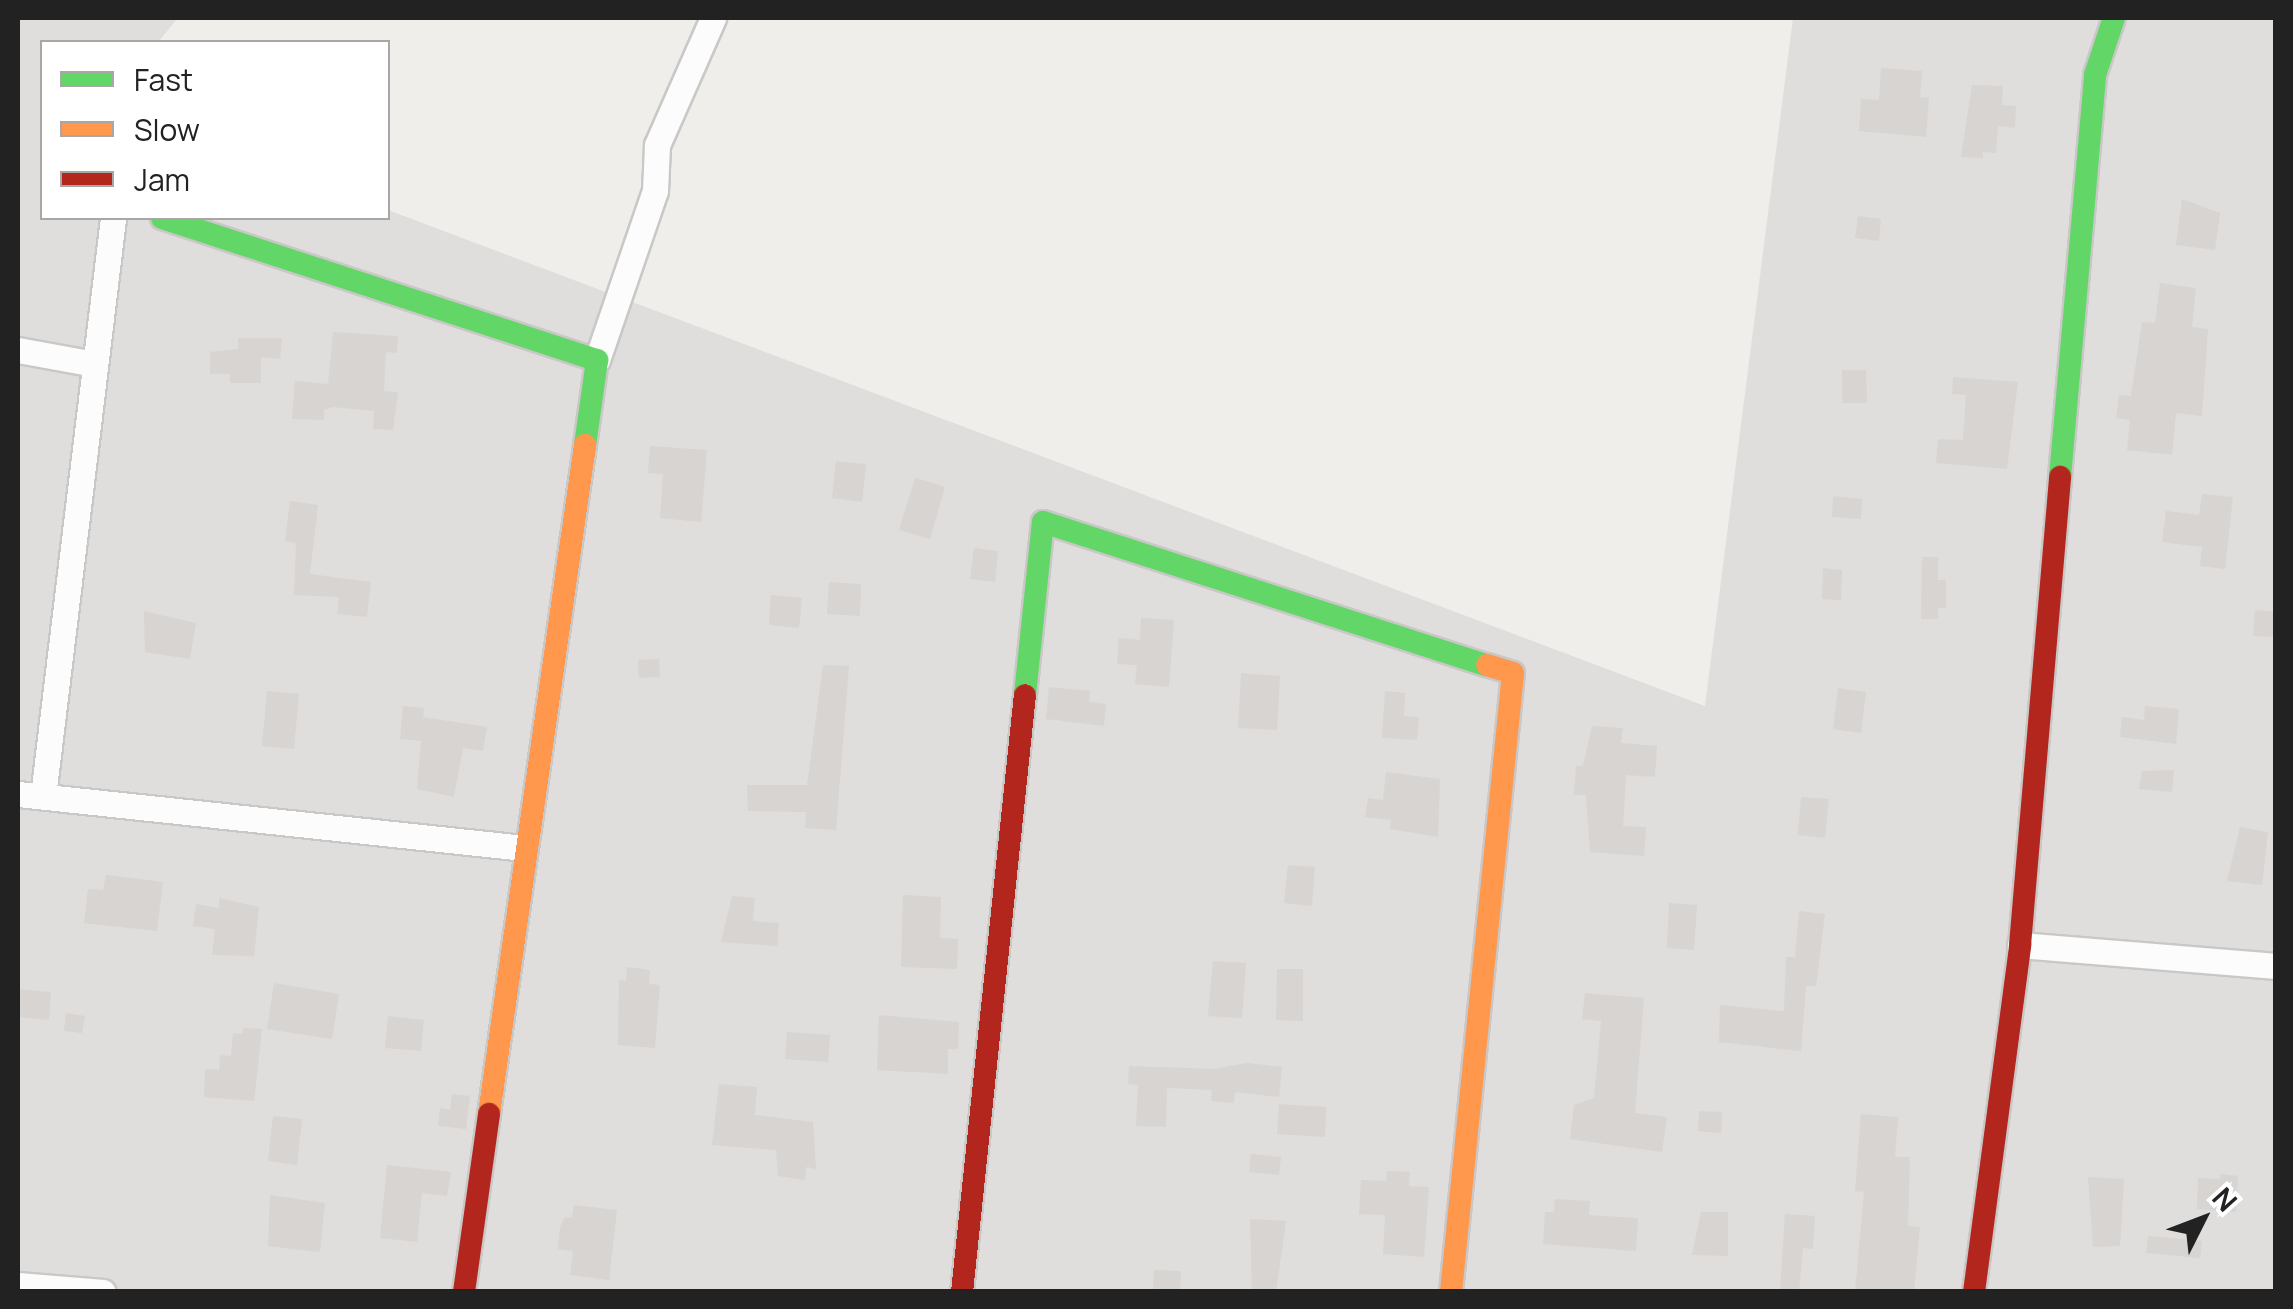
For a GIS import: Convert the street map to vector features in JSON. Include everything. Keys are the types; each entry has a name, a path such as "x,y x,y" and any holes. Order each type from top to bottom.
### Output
{"street":[{"path":"464,1292 524,848 597,360 655,191 658,145 713,18"},
{"path":"1974,1292 2020,945 2095,75 2114,18"},
{"path":"112,220 95,364 30,795 524,848"},
{"path":"168,220 597,360"},
{"path":"18,350 95,364"},
{"path":"962,1292 1043,522 1512,672 1450,1292"},
{"path":"2020,945 2276,966"},
{"path":"18,1284 103,1292"}],"shaded area":[{"path":"18,18 178,18 160,40 40,40 40,220 390,220 390,211 1705,706 1793,18 2275,18 2275,1291 18,1291"}],"building":[{"path":"1881,68 1922,71 1920,97 1929,98 1926,137 1859,131 1861,99 1879,100"},
{"path":"1972,85 2003,86 2002,105 2016,106 2015,128 1998,126 1996,153 1983,152 1983,158 1961,157"},
{"path":"2182,199 2220,213 2215,250 2176,245"},
{"path":"1858,216 1881,219 1879,241 1855,238"},
{"path":"2160,283 2196,288 2192,327 2208,329 2202,416 2176,413 2172,455 2127,450 2130,420 2116,418 2119,395 2131,396 2142,322 2155,323"},
{"path":"333,332 398,336 397,353 386,352 384,391 398,392 393,430 373,429 374,411 333,407 324,410 324,420 292,419 295,381 328,384"},
{"path":"238,338 282,338 280,359 261,357 261,383 230,383 230,374 210,374 210,352 238,349"},
{"path":"1842,370 1866,370 1867,403 1842,403"},
{"path":"1953,377 2018,382 2007,469 1936,463 1938,439 1963,440 1966,395 1952,394"},
{"path":"650,446 707,450 701,522 660,518 663,474 648,473"},
{"path":"836,461 866,464 862,502 832,498"},
{"path":"915,478 945,487 930,539 899,530"},
{"path":"2202,494 2233,497 2225,569 2200,566 2202,547 2162,542 2166,511 2199,515"},
{"path":"1833,496 1862,499 1861,519 1832,517"},
{"path":"290,501 318,505 310,574 371,582 367,617 337,614 339,597 294,595 296,543 285,541"},
{"path":"974,548 998,551 995,582 970,579"},
{"path":"1922,557 1938,557 1938,580 1946,580 1946,608 1938,608 1938,619 1921,619"},
{"path":"1823,568 1842,570 1841,600 1822,599"},
{"path":"829,582 861,584 860,616 827,614"},
{"path":"771,595 802,598 799,628 769,625"},
{"path":"2255,610 2276,612 2276,637 2253,636"},
{"path":"144,611 196,623 190,659 145,652"},
{"path":"1141,618 1174,620 1169,687 1135,684 1137,665 1117,664 1119,638 1140,640"},
{"path":"659,659 660,677 639,678 638,660"},
{"path":"823,665 849,666 836,830 805,828 806,812 748,811 747,785 807,785"},
{"path":"1241,673 1280,676 1277,730 1238,728"},
{"path":"1049,687 1090,691 1089,702 1106,704 1104,726 1046,719"},
{"path":"1838,688 1866,692 1861,733 1833,729"},
{"path":"267,691 299,694 294,749 262,746"},
{"path":"1385,691 1405,693 1404,716 1419,717 1417,740 1382,738"},
{"path":"403,706 424,708 423,717 487,727 483,751 463,748 454,797 417,789 421,741 400,739"},
{"path":"2145,706 2179,709 2176,744 2120,737 2122,717 2144,720"},
{"path":"1592,726 1623,728 1621,743 1657,746 1655,777 1626,775 1623,826 1646,827 1644,856 1590,852 1586,795 1574,795 1576,766 1583,766"},
{"path":"2174,770 2172,792 2139,789 2142,771"},
{"path":"1386,772 1440,779 1438,837 1390,829 1391,820 1365,817 1368,798 1383,800"},
{"path":"1801,797 1829,799 1825,838 1798,835"},
{"path":"2240,827 2268,832 2262,885 2227,881"},
{"path":"1288,865 1315,867 1312,906 1284,903"},
{"path":"106,875 163,882 157,931 84,923 88,889 103,890"},
{"path":"903,895 941,897 940,938 958,939 957,969 901,967"},
{"path":"732,896 755,898 753,921 779,923 777,946 721,942"},
{"path":"219,898 259,907 254,956 212,955 215,929 193,926 196,904 219,908"},
{"path":"1669,903 1697,905 1694,950 1667,948"},
{"path":"1799,911 1825,914 1816,986 1806,986 1801,1051 1719,1042 1720,1005 1784,1011 1786,957 1795,957"},
{"path":"1213,961 1246,963 1242,1018 1208,1016"},
{"path":"627,967 650,970 649,984 660,985 655,1048 618,1045 619,980 626,981"},
{"path":"1277,969 1303,969 1303,1021 1276,1020"},
{"path":"274,983 339,994 332,1039 267,1029"},
{"path":"18,989 51,992 49,1020 18,1017"},
{"path":"1585,993 1644,998 1635,1113 1667,1117 1662,1152 1570,1139 1574,1105 1594,1098 1601,1021 1582,1019"},
{"path":"66,1013 85,1016 82,1033 64,1031"},
{"path":"879,1015 959,1022 958,1049 948,1049 948,1074 877,1070"},
{"path":"388,1016 424,1020 421,1051 385,1048"},
{"path":"243,1028 262,1029 254,1101 204,1097 205,1069 219,1070 220,1055 231,1056 233,1033 243,1034"},
{"path":"787,1032 830,1035 828,1062 785,1059"},
{"path":"1247,1063 1282,1067 1279,1097 1235,1092 1234,1103 1211,1101 1212,1090 1167,1088 1166,1127 1136,1126 1138,1085 1128,1084 1129,1066 1214,1069"},
{"path":"719,1084 757,1087 755,1115 813,1122 816,1169 806,1167 805,1180 778,1176 776,1150 712,1145"},
{"path":"452,1094 470,1096 466,1129 438,1126 440,1108 450,1110"},
{"path":"1279,1104 1326,1107 1325,1137 1277,1134"},
{"path":"1699,1111 1722,1112 1721,1133 1698,1131"},
{"path":"1861,1114 1898,1117 1895,1157 1910,1157 1908,1226 1920,1227 1914,1292 1855,1292 1864,1192 1855,1191"},
{"path":"273,1116 302,1119 297,1165 268,1161"},
{"path":"1251,1154 1281,1157 1279,1175 1249,1172"},
{"path":"387,1165 451,1172 447,1196 422,1193 417,1242 380,1238"},
{"path":"1387,1171 1410,1172 1409,1186 1429,1187 1424,1257 1383,1254 1385,1215 1359,1214 1361,1180 1386,1181"},
{"path":"2221,1174 2238,1176 2236,1212 2197,1209 2198,1178 2220,1179"},
{"path":"2088,1177 2124,1179 2120,1246 2093,1247"},
{"path":"270,1195 325,1203 320,1252 268,1246"},
{"path":"1555,1199 1590,1201 1589,1215 1638,1218 1636,1251 1543,1244 1545,1212 1554,1212"},
{"path":"574,1205 617,1210 609,1280 570,1275 573,1251 558,1249 560,1227 565,1217 572,1218"},
{"path":"1701,1212 1728,1212 1728,1256 1692,1255"},
{"path":"1785,1214 1815,1216 1813,1249 1803,1248 1799,1292 1780,1292"},
{"path":"1250,1219 1286,1221 1276,1292 1252,1292"},
{"path":"2148,1236 2202,1241 2200,1258 2146,1253"},
{"path":"1154,1270 1181,1271 1180,1292 1153,1292"}],"traffic: fast":[{"path":"2060,477 2095,75 2114,18"},
{"path":"168,220 597,360 585,445"},
{"path":"1025,695 1043,522 1487,665"}],"traffic: slow":[{"path":"489,1114 585,445"},
{"path":"1451,1292 1513,673 1487,665"}],"traffic: jam":[{"path":"1974,1292 2020,945 2060,477"},
{"path":"962,1292 1025,695"},
{"path":"464,1292 489,1114"}]}
